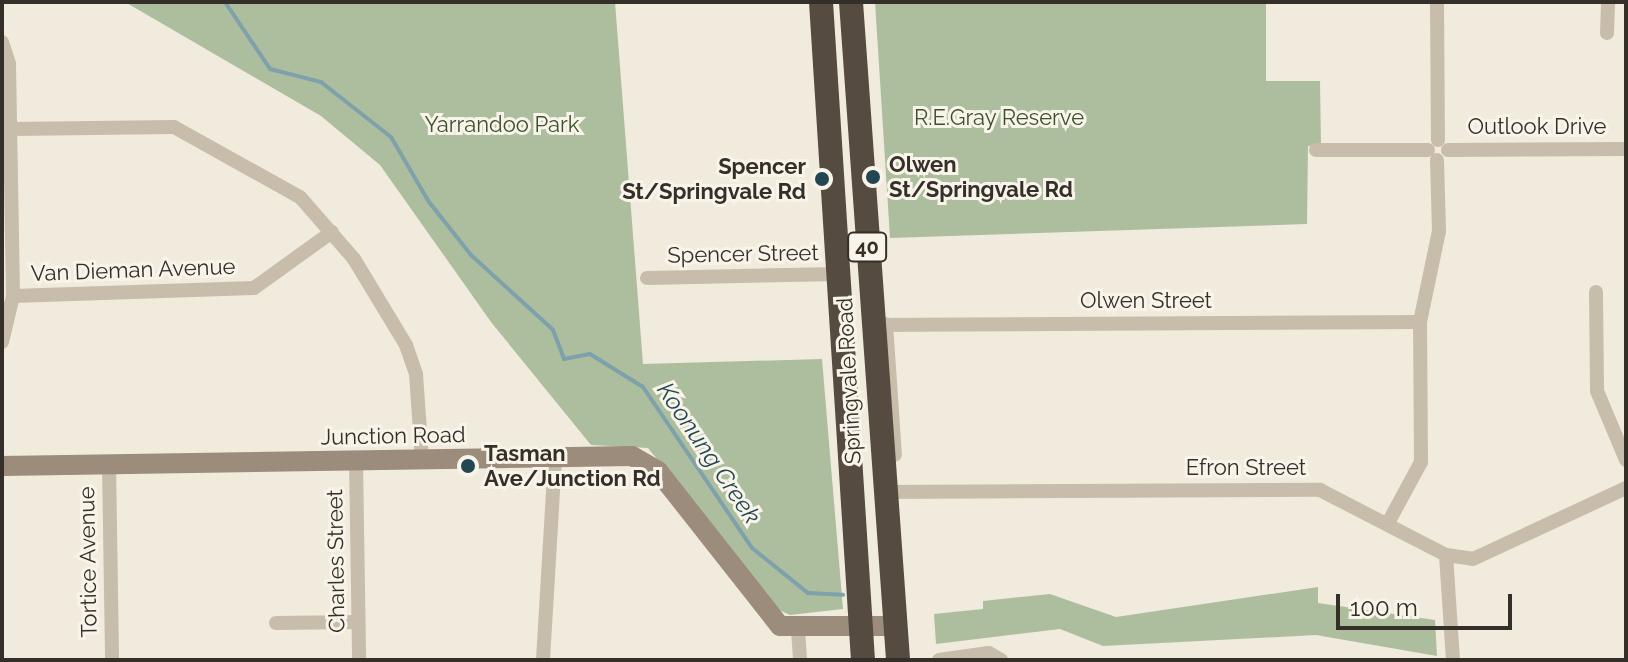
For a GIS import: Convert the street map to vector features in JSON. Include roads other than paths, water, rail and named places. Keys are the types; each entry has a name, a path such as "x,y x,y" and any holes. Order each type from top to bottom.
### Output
{"highway":[{"name":"Springvale Road","path":"821,2 863,660"},
{"name":"Springvale Road","path":"851,2 879,324 898,660"}],"street":[{"path":"1388,523 1421,462 1420,322 1439,231 1437,2"},
{"path":"1607,33 1608,2"},
{"path":"2,42 11,129 13,296 2,342"},
{"path":"11,129 174,127 262,171 332,232 406,345 416,374 422,460"},
{"name":"Outlook Drive","path":"1316,150 1626,149"},
{"name":"Van Dieman Avenue","path":"13,296 254,288 332,232"},
{"name":"Spencer Street","path":"647,278 839,274"},
{"path":"1596,292 1597,391 1626,460"},
{"name":"Olwen Street","path":"879,324 1420,322"},
{"path":"543,660 555,457"},
{"name":"Junction Road","path":"2,466 555,457 646,461 767,617 798,630 895,626"},
{"name":"Charles Street","path":"356,461 359,660"},
{"name":"Tortice Avenue","path":"109,464 112,660"},
{"path":"1453,660 1446,555 1487,554 1626,488"},
{"name":"Efron Street","path":"889,491 1306,489 1388,523 1446,555"},
{"path":"276,623 358,622"},
{"path":"798,630 800,660"},
{"path":"939,660 989,653 1001,660"}],"waterway":[{"name":"Koonung Creek","path":"225,2 270,69 321,82 391,137 429,202 471,255 553,330 564,359 590,354 643,387 752,548 808,593 843,595"}],"place":[{"name":"Olwen St/Springvale Rd","path":"873,177"},
{"name":"Spencer St/Springvale Rd","path":"822,179"},
{"name":"Tasman Ave/Junction Rd","path":"468,466"}],"park label":[{"name":"R.E.Gray Reserve","path":"999,118"},
{"name":"Yarrandoo Park","path":"502,125"}]}
